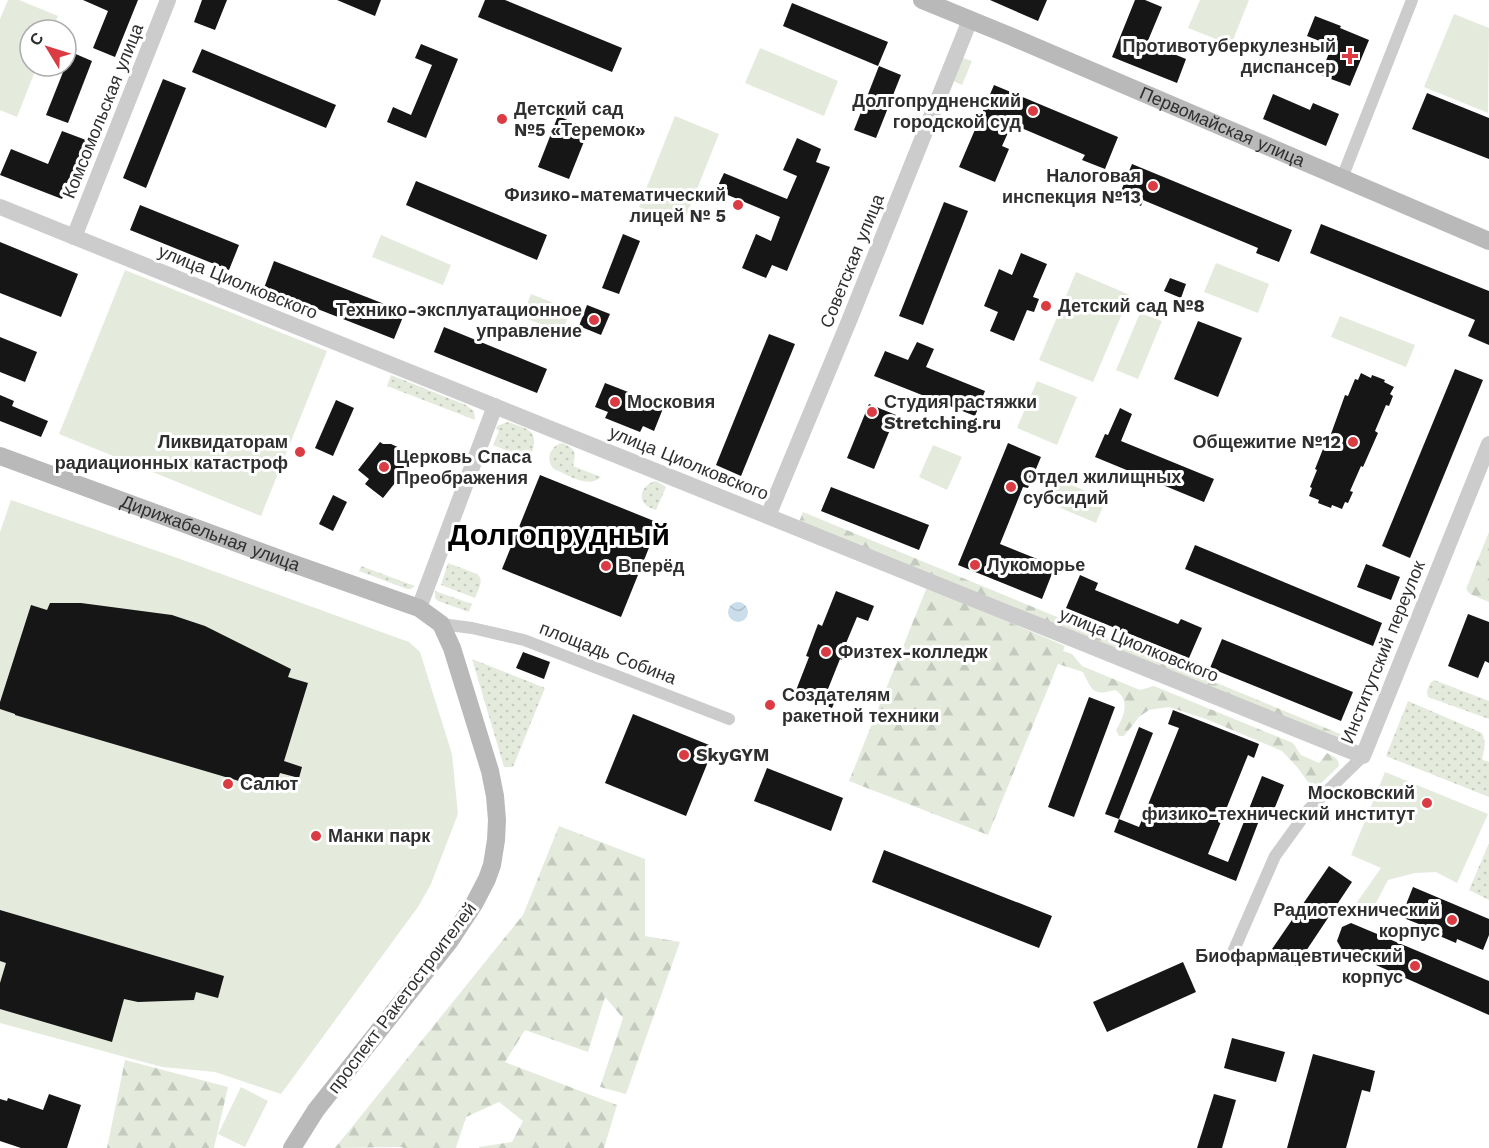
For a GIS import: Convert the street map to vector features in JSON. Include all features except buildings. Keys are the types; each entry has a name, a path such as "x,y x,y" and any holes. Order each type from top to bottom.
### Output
{"main road":[{"name":"Первомайская улица","path":"922,0 1489,241"},
{"name":"Дирижабельная улица","path":"0,456 419,608"},
{"name":"проспект Ракетостроителей","path":"292,1148 316,1110 449,942 480,894 492,865 497,820 490,771 453,648 441,624 419,608"}],"street":[{"name":"Комсомольская улица","path":"74,237 168,0"},
{"path":"1342,178 1412,0"},
{"name":"Советская улица","path":"768,516 970,20"},
{"name":"улица Циолковского","path":"0,207 1362,756"},
{"path":"419,608 495,406"},
{"name":"Институтский переулок","path":"1233,952 1275,856 1309,809 1362,756 1489,444"},
{"name":"площадь Собина","path":"441,624 472,628 524,640 729,719"}],"green space":[{"path":"8,0 19,0 58,16 57,18 18,18 18,78 32,78 17,117 0,110 0,19"},
{"path":"1200,0 1249,0 1231,45 1188,28"},
{"path":"1454,14 1489,28 1488,113 1424,87"},
{"path":"760,48 838,81 824,116 745,83"},
{"path":"960,57 972,61 962,85 951,80"},
{"path":"675,116 719,134 683,224 639,207"},
{"path":"381,235 451,265 443,285 372,257"},
{"path":"1216,263 1269,284 1258,313 1204,292"},
{"path":"125,270 327,351 261,516 59,434"},
{"path":"1076,272 1130,295 1093,382 1039,360"},
{"path":"531,294 571,310 562,332 522,317"},
{"path":"1140,313 1162,321 1138,379 1116,370"},
{"path":"1340,316 1415,345 1406,367 1331,337"},
{"path":"391,375 466,405 474,411 475,420 387,386"},
{"path":"1037,381 1077,397 1057,445 1017,428"},
{"path":"508,422 531,432 534,441 531,455 521,456 493,445 499,431 496,429 497,426"},
{"path":"562,443 574,451 573,466 601,477 590,482 584,481 554,469 550,462 550,454 554,447"},
{"path":"933,445 962,457 947,490 919,477"},
{"path":"1059,480 1106,499 1096,523 1049,503"},
{"path":"656,481 666,487 656,510 646,505 642,494 645,487"},
{"name":"Салют","path":"11,500 409,642 420,652 452,754 458,814 431,884 418,907 281,1094 215,1072 162,1067 0,1023 0,532"},
{"path":"803,512 1357,741 1347,744 799,522"},
{"path":"1489,532 1489,602 1470,594 1466,589"},
{"path":"448,563 479,576 480,585 475,598 441,585"},
{"path":"361,566 415,586 407,589 359,571"},
{"path":"927,587 1065,646 1063,651 1072,654 1082,666 1140,690 1154,686 1293,743 1301,755 1319,763 1327,753 1337,759 1339,766 1319,785 1308,782 1282,751 1206,719 1169,707 1149,710 1139,717 1124,736 1119,736 1116,730 1124,708 1120,694 1115,690 1098,692 1091,688 1083,672 1058,664 988,835 849,781"},
{"path":"435,591 472,604 469,612 438,601 435,598"},
{"path":"472,659 545,688 513,767 504,767"},
{"path":"1434,680 1489,701 1489,719 1428,697 1428,687"},
{"path":"1408,701 1482,733 1485,746 1482,758 1489,762 1489,797 1386,756"},
{"path":"1385,772 1488,814 1457,883 1436,872 1415,873 1388,880 1370,914 1353,908 1381,868 1351,855"},
{"path":"559,826 645,859 645,936 680,942 626,1094 600,1087 623,1018 605,997 588,1052 525,1030 505,1062 617,1105 604,1148 479,1148 512,1142 523,1121 499,1102 466,1117 456,1148 335,1148 523,915"},
{"path":"1489,843 1489,900 1469,890"},
{"path":"125,1060 228,1087 214,1148 107,1148"},
{"path":"241,1087 268,1101 245,1147 218,1134"}],"water":[{"path":"738,602 745,605 748,612 745,619 738,622 731,619 728,612 731,605"}],"place":[{"name":"Противотуберкулезный диспансер","path":"1350,56"},
{"name":"Долгопрудненский городской суд","path":"1033,111"},
{"name":"Детский сад №5 «Теремок»","path":"502,119"},
{"name":"Налоговая инспекция №13","path":"1153,186"},
{"name":"Физико-математический лицей № 5","path":"738,205"},
{"name":"Детский сад №8","path":"1046,306"},
{"name":"Технико-эксплуатационное управление","path":"594,320"},
{"name":"Московия","path":"615,402"},
{"name":"Студия растяжки Stretching.ru","path":"872,412"},
{"name":"Общежитие №12","path":"1353,442"},
{"name":"Ликвидаторам радиационных катастроф","path":"300,452"},
{"name":"Церковь Спаса Преображения","path":"384,467"},
{"name":"Отдел жилищных субсидий","path":"1011,487"},
{"name":"Лукоморье","path":"975,565"},
{"name":"Вперёд","path":"606,566"},
{"name":"Физтех-колледж","path":"826,652"},
{"name":"Создателям ракетной техники","path":"770,705"},
{"name":"SkyGYM","path":"684,755"},
{"name":"Салют","path":"228,784"},
{"name":"Московский физико-технический институт","path":"1427,803"},
{"name":"Манки парк","path":"316,836"},
{"name":"Радиотехнический корпус","path":"1452,920"},
{"name":"Биофармацевтический корпус","path":"1415,966"}],"district":[{"name":"Долгопрудный","path":"559,535"}]}
